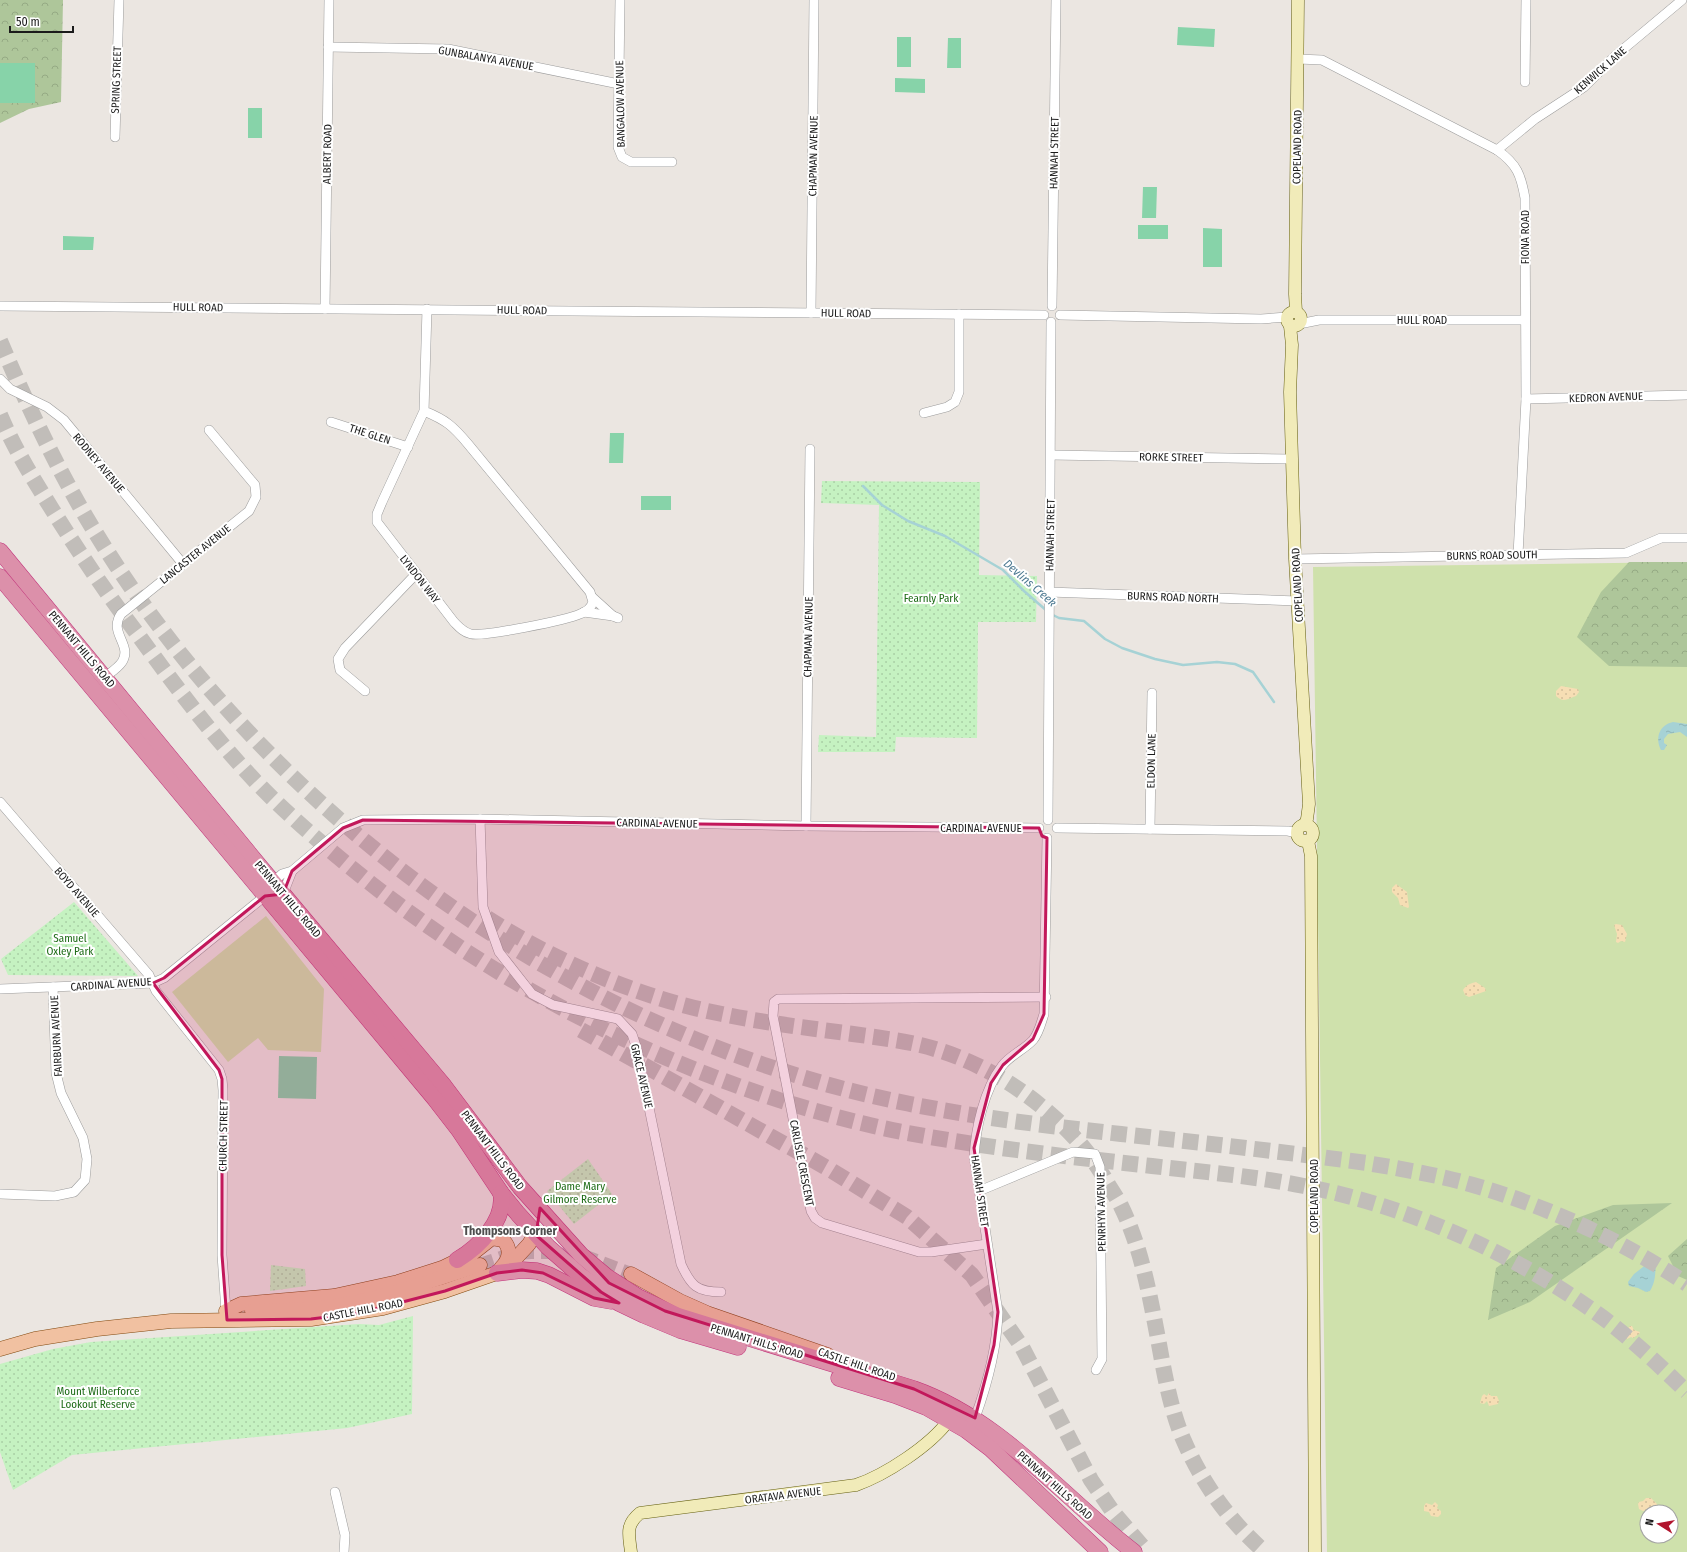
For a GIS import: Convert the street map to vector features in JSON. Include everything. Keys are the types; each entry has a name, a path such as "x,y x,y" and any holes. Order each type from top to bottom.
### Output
{"highway":[{"name":"PENNANT HILLS ROAD","path":"0,551 262,869 273,894 450,1118 501,1192 535,1234 581,1276 619,1303 680,1330 895,1395 926,1407 966,1430 991,1449 1100,1552"},
{"name":"PENNANT HILLS ROAD","path":"0,576 273,894 444,1086 520,1187 581,1255 607,1277 638,1297 678,1316 926,1393 975,1418 1020,1454 1106,1531 1134,1552"},
{"path":"520,1187 538,1220 538,1228 535,1234"},
{"path":"457,1260 478,1244 492,1227 501,1207 501,1192"},
{"path":"497,1272 522,1270 537,1271 549,1275 594,1298 619,1303"}],"main road":[{"name":"COPELAND ROAD","path":"1298,0 1295,294 1292,345 1292,459 1297,601 1309,780 1308,819 1301,829 1300,840 1308,841 1311,864 1316,1552"},
{"name":"CASTLE HILL ROAD","path":"226,1316 311,1320 360,1313 445,1292 497,1272 517,1257 529,1244 535,1234"},
{"path":"226,1316 242,1304 306,1299 357,1292 417,1277 442,1268 480,1249 490,1239 500,1239 506,1244 508,1253 506,1262 497,1272"},
{"name":"CASTLE HILL ROAD","path":"0,1349 35,1339 66,1333 171,1321 338,1306 396,1293 480,1266"},
{"name":"CASTLE HILL ROAD","path":"631,1274 680,1301 711,1314 907,1381 926,1393"},
{"name":"ORATAVA AVENUE","path":"631,1552 629,1528 632,1520 640,1513 856,1485 884,1473 905,1459 943,1428 949,1420"}],"street":[{"name":"SPRING STREET","path":"115,137 119,0"},
{"name":"ALBERT ROAD","path":"325,309 329,0"},
{"name":"BANGALOW AVENUE","path":"620,0 618,147 622,157 631,162 672,162"},
{"name":"CHAPMAN AVENUE","path":"811,313 814,0"},
{"name":"HANNAH STREET","path":"1052,306 1056,0"},
{"path":"1525,82 1526,0"},
{"name":"KENWICK LANE","path":"1497,150 1535,119 1584,87 1615,56 1682,0"},
{"name":"GUNBALANYA AVENUE","path":"328,47 448,49 619,84"},
{"name":"FIONA ROAD","path":"1298,59 1322,60 1497,150 1509,158 1518,170 1525,198 1526,399 1518,555"},
{"name":"HULL ROAD","path":"0,306 1044,315"},
{"path":"1052,306 1059,310 1060,315 1057,321 1051,322 1046,320 1044,315 1046,309 1052,306"},
{"name":"LYNDON WAY","path":"424,411 442,419 454,428 590,592 592,597 616,617 584,612 572,617 496,632 478,635 469,634 461,630 377,522 377,514 382,502 424,411 427,309"},
{"path":"924,413 948,407 955,402 959,392 959,314"},
{"name":"HULL ROAD","path":"1060,315 1293,320 1525,320"},
{"name":"HANNAH STREET","path":"1048,820 1051,322"},
{"name":"RODNEY AVENUE","path":"0,379 10,389 47,407 64,420 183,564"},
{"name":"KEDRON AVENUE","path":"1526,399 1687,395"},
{"name":"THE GLEN","path":"331,422 408,447"},
{"name":"LANCASTER AVENUE","path":"105,677 121,664 124,657 124,646 116,628 118,618 121,614 249,511 256,497 254,485 209,430"},
{"name":"CHAPMAN AVENUE","path":"806,826 810,449"},
{"name":"RORKE STREET","path":"1051,455 1292,459"},
{"name":"BURNS ROAD SOUTH","path":"1295,559 1626,553 1661,538 1687,538"},
{"path":"365,691 340,670 338,659 345,648 416,574"},
{"name":"BURNS ROAD NORTH","path":"1049,592 1297,601"},
{"path":"584,612 592,604 592,597"},
{"name":"ELDON LANE","path":"1150,829 1152,693"},
{"name":"BOYD AVENUE","path":"0,802 149,975 153,983"},
{"name":"CARDINAL AVENUE","path":"0,989 153,983 164,978 273,894 292,871 343,828 363,820 480,819 806,826 1039,828"},
{"name":"GRACE AVENUE","path":"480,819 483,907 498,952 532,994 553,1005 618,1019 632,1034 637,1049 681,1264 689,1280 700,1290 721,1292"},
{"path":"1048,820 1053,821 1057,828 1055,834 1048,838 1042,836 1039,828 1042,822 1048,820"},
{"path":"1057,828 1288,831 1301,829"},
{"name":"HANNAH STREET","path":"975,1418 981,1400 997,1328 998,1312 974,1157 974,1148 977,1131 989,1089 1003,1065 1034,1039 1044,1014 1046,997 1048,838"},
{"name":"CARDINAL AVENUE","path":"273,894 282,874 292,871"},
{"name":"CHURCH STREET","path":"153,983 158,993 220,1070 222,1079 222,1255 226,1316"},
{"name":"FAIRBURN AVENUE","path":"0,1194 55,1196 74,1192 85,1180 87,1159 83,1138 61,1093 56,1073 53,987"},
{"name":"CARLISLE CRESCENT","path":"988,1244 930,1252 919,1252 822,1223 815,1218 811,1211 770,1000 1046,997"},
{"name":"PENRHYN AVENUE","path":"979,1191 1073,1152 1095,1154 1100,1167 1102,1351 1102,1359 1096,1370"},
{"path":"335,1492 345,1535 344,1552"}],"highlighted area":[{"path":"363,820 1039,828 1042,836 1047,838 1044,1014 1033,1039 1003,1065 991,1083 974,1148 998,1312 994,1345 975,1418 914,1389 665,1311 609,1283 540,1208 536,1235 601,1292 619,1303 594,1298 543,1273 522,1270 497,1273 445,1291 360,1313 311,1319 227,1320 222,1255 222,1079 219,1070 153,983 164,978 265,896 283,894 292,871 343,828"}],"green space":[{"path":"0,0 63,0 61,102 29,109 0,123"},
{"path":"1178,27 1215,29 1214,47 1177,45"},
{"path":"897,37 911,37 911,67 897,67"},
{"path":"948,38 961,38 961,68 947,68"},
{"path":"0,63 35,63 35,103 0,103"},
{"path":"895,78 925,79 925,93 895,92"},
{"path":"248,108 262,108 262,138 248,138"},
{"path":"1143,187 1157,187 1156,218 1142,218"},
{"path":"1138,225 1168,225 1168,239 1138,239"},
{"path":"1203,228 1222,229 1222,267 1203,267"},
{"path":"63,236 94,237 93,250 63,250"},
{"path":"610,433 624,433 623,463 609,463"},
{"name":"Fearnly Park","path":"822,481 980,482 979,575 1037,576 1036,622 978,622 977,738 896,737 895,752 818,752 819,735 876,737 879,505 821,503"},
{"path":"641,496 671,496 671,510 641,510"},
{"path":"1629,562 1687,562 1687,667 1609,666 1577,637 1601,592"},
{"path":"1687,562 1687,1552 1327,1552 1313,567"},
{"name":"Samuel Oxley Park","path":"74,902 138,976 8,975 1,959"},
{"path":"266,916 324,989 321,1052 268,1050 258,1038 228,1062 172,992"},
{"path":"279,1056 317,1057 316,1099 278,1098"},
{"name":"Dame Mary Gilmore Reserve","path":"588,1159 612,1194 574,1224 547,1191"},
{"path":"1672,1203 1530,1302 1488,1320 1496,1268 1555,1226 1613,1205"},
{"path":"1687,1239 1687,1280 1678,1276 1668,1256"},
{"path":"271,1265 305,1269 306,1286 270,1291"},
{"name":"Mount Wilberforce Lookout Reserve","path":"413,1316 412,1414 347,1428 72,1455 13,1490 0,1452 0,1364 53,1349 91,1342 359,1324 379,1325"}],"sand":[{"path":"1561,686 1578,689 1579,692 1576,696 1563,700 1556,696 1556,691"},
{"path":"1396,884 1407,892 1408,908 1400,905 1398,898 1392,892 1392,888"},
{"path":"1614,925 1622,925 1627,934 1625,942 1616,942 1617,934"},
{"path":"1476,982 1485,988 1486,991 1469,997 1465,995 1463,990 1464,988 1469,984"},
{"path":"1630,1326 1632,1326 1634,1330 1640,1332 1639,1334 1633,1338 1619,1338 1621,1333 1626,1331"},
{"path":"1489,1393 1491,1396 1497,1396 1499,1401 1498,1404 1489,1406 1487,1401 1484,1404 1480,1403 1482,1396 1484,1394 1487,1396"},
{"path":"1646,1498 1651,1498 1657,1504 1639,1504 1639,1509 1638,1504 1639,1502"},
{"path":"1435,1502 1438,1505 1437,1508 1441,1511 1441,1514 1438,1517 1431,1516 1429,1512 1424,1511 1424,1506 1426,1503 1432,1505"}],"water":[{"path":"1673,722 1687,724 1687,737 1680,732 1668,734 1664,739 1664,743 1667,745 1664,750 1661,750 1658,737 1661,729"},
{"path":"1652,1260 1656,1262 1654,1280 1650,1291 1646,1292 1629,1286 1628,1282 1634,1274"}],"waterway":[{"name":"Devlins Creek","path":"863,486 882,505 908,521 945,536 1003,570 1047,611"},
{"name":"Devlins Creek","path":"1051,614 1059,618 1084,621 1105,639 1122,648 1155,659 1183,665 1217,662 1235,664 1253,672 1274,702"}],"tunnel":[{"path":"0,341 40,430 86,517 154,619 232,714 318,801 413,879 514,948 622,1007 735,1055 852,1091 918,1106 985,1117 1367,1163 1447,1178 1501,1194 1557,1214 1610,1239 1687,1284"},
{"path":"0,415 12,441 33,478 94,574 179,691 241,766 297,821 365,879 412,915 511,979 562,1008 668,1059 779,1100 811,1110 908,1133 999,1148 1228,1174 1304,1186 1383,1206 1460,1235 1533,1272 1602,1317 1625,1335 1687,1392"},
{"path":"487,918 513,934 570,963 661,999 738,1017 895,1040 935,1049 955,1056 993,1073 1028,1096 1060,1122 1094,1161 1121,1206 1135,1239 1149,1291 1175,1418 1191,1457 1208,1487 1218,1501 1240,1528 1265,1552"},
{"path":"581,1030 829,1169 907,1217 972,1275 1022,1347 1091,1480 1113,1512 1147,1552"},
{"path":"480,1265 516,1253 548,1252 586,1257 631,1274"}],"district":[{"name":"Thompsons Corner","path":"510,1231"}]}
